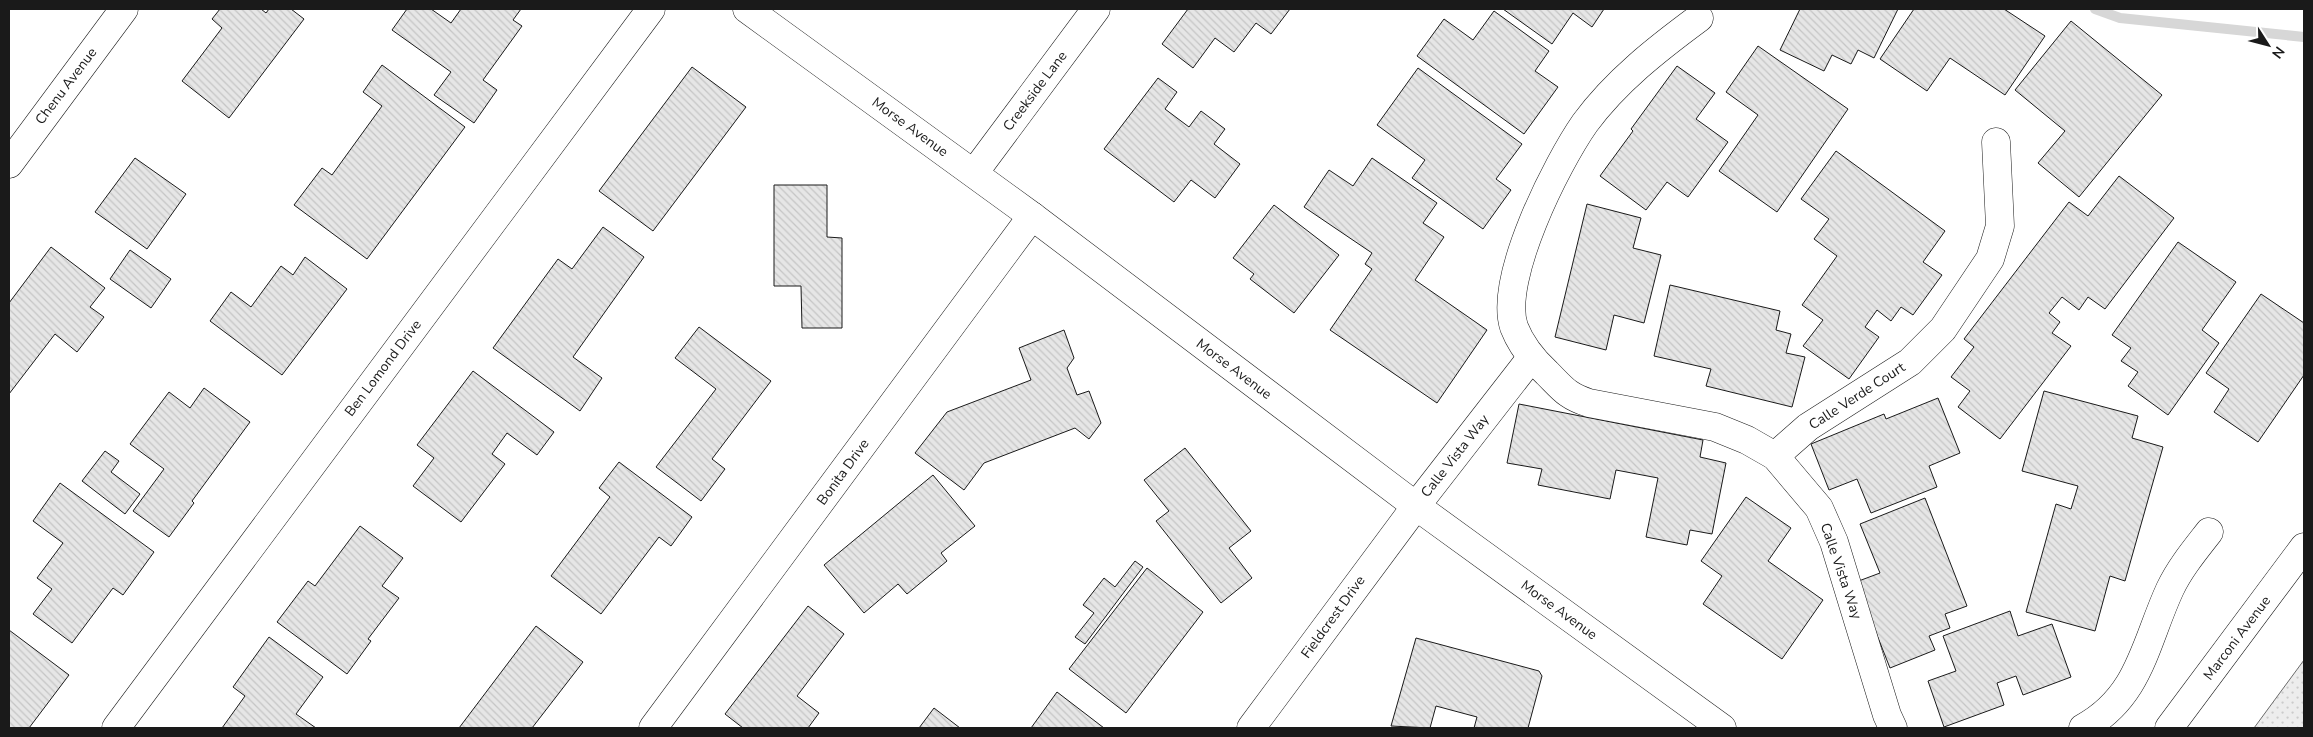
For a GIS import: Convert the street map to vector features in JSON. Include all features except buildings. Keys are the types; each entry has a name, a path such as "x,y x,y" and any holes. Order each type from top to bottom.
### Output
{"street":[{"name":"Chenu Avenue","path":"9,164 124,9"},
{"name":"Ben Lomond Drive","path":"116,728 651,9"},
{"name":"Morse Avenue","path":"747,9 1032,216 1416,506 1722,728"},
{"name":"Creekside Lane","path":"974,173 1096,9"},
{"name":"Calle Vista Way","path":"1699,18 1653,52 1617,86 1585,123 1552,178 1532,224 1511,304 1514,327 1531,358 1571,397 1589,404 1715,427 1747,440 1775,456 1818,508 1834,542 1887,715 1894,728"},
{"name":"Calle Verde Court","path":"1775,456 1808,427 1910,362 1943,329 1990,260 2000,226 1996,142"},
{"name":"Bonita Drive","path":"653,728 1032,216"},
{"name":"Calle Vista Way","path":"1416,506 1531,358"},
{"name":"Fieldcrest Drive","path":"1251,728 1416,506"},
{"path":"2083,728 2114,706 2126,691 2137,673 2154,623 2172,586 2190,556 2209,532"},
{"name":"Marconi Avenue","path":"2169,728 2304,547"}],"shaded area":[{"path":"2304,660 2304,728 2254,728"}],"waterway":[{"path":"2095,9 2120,18 2304,37"}]}
